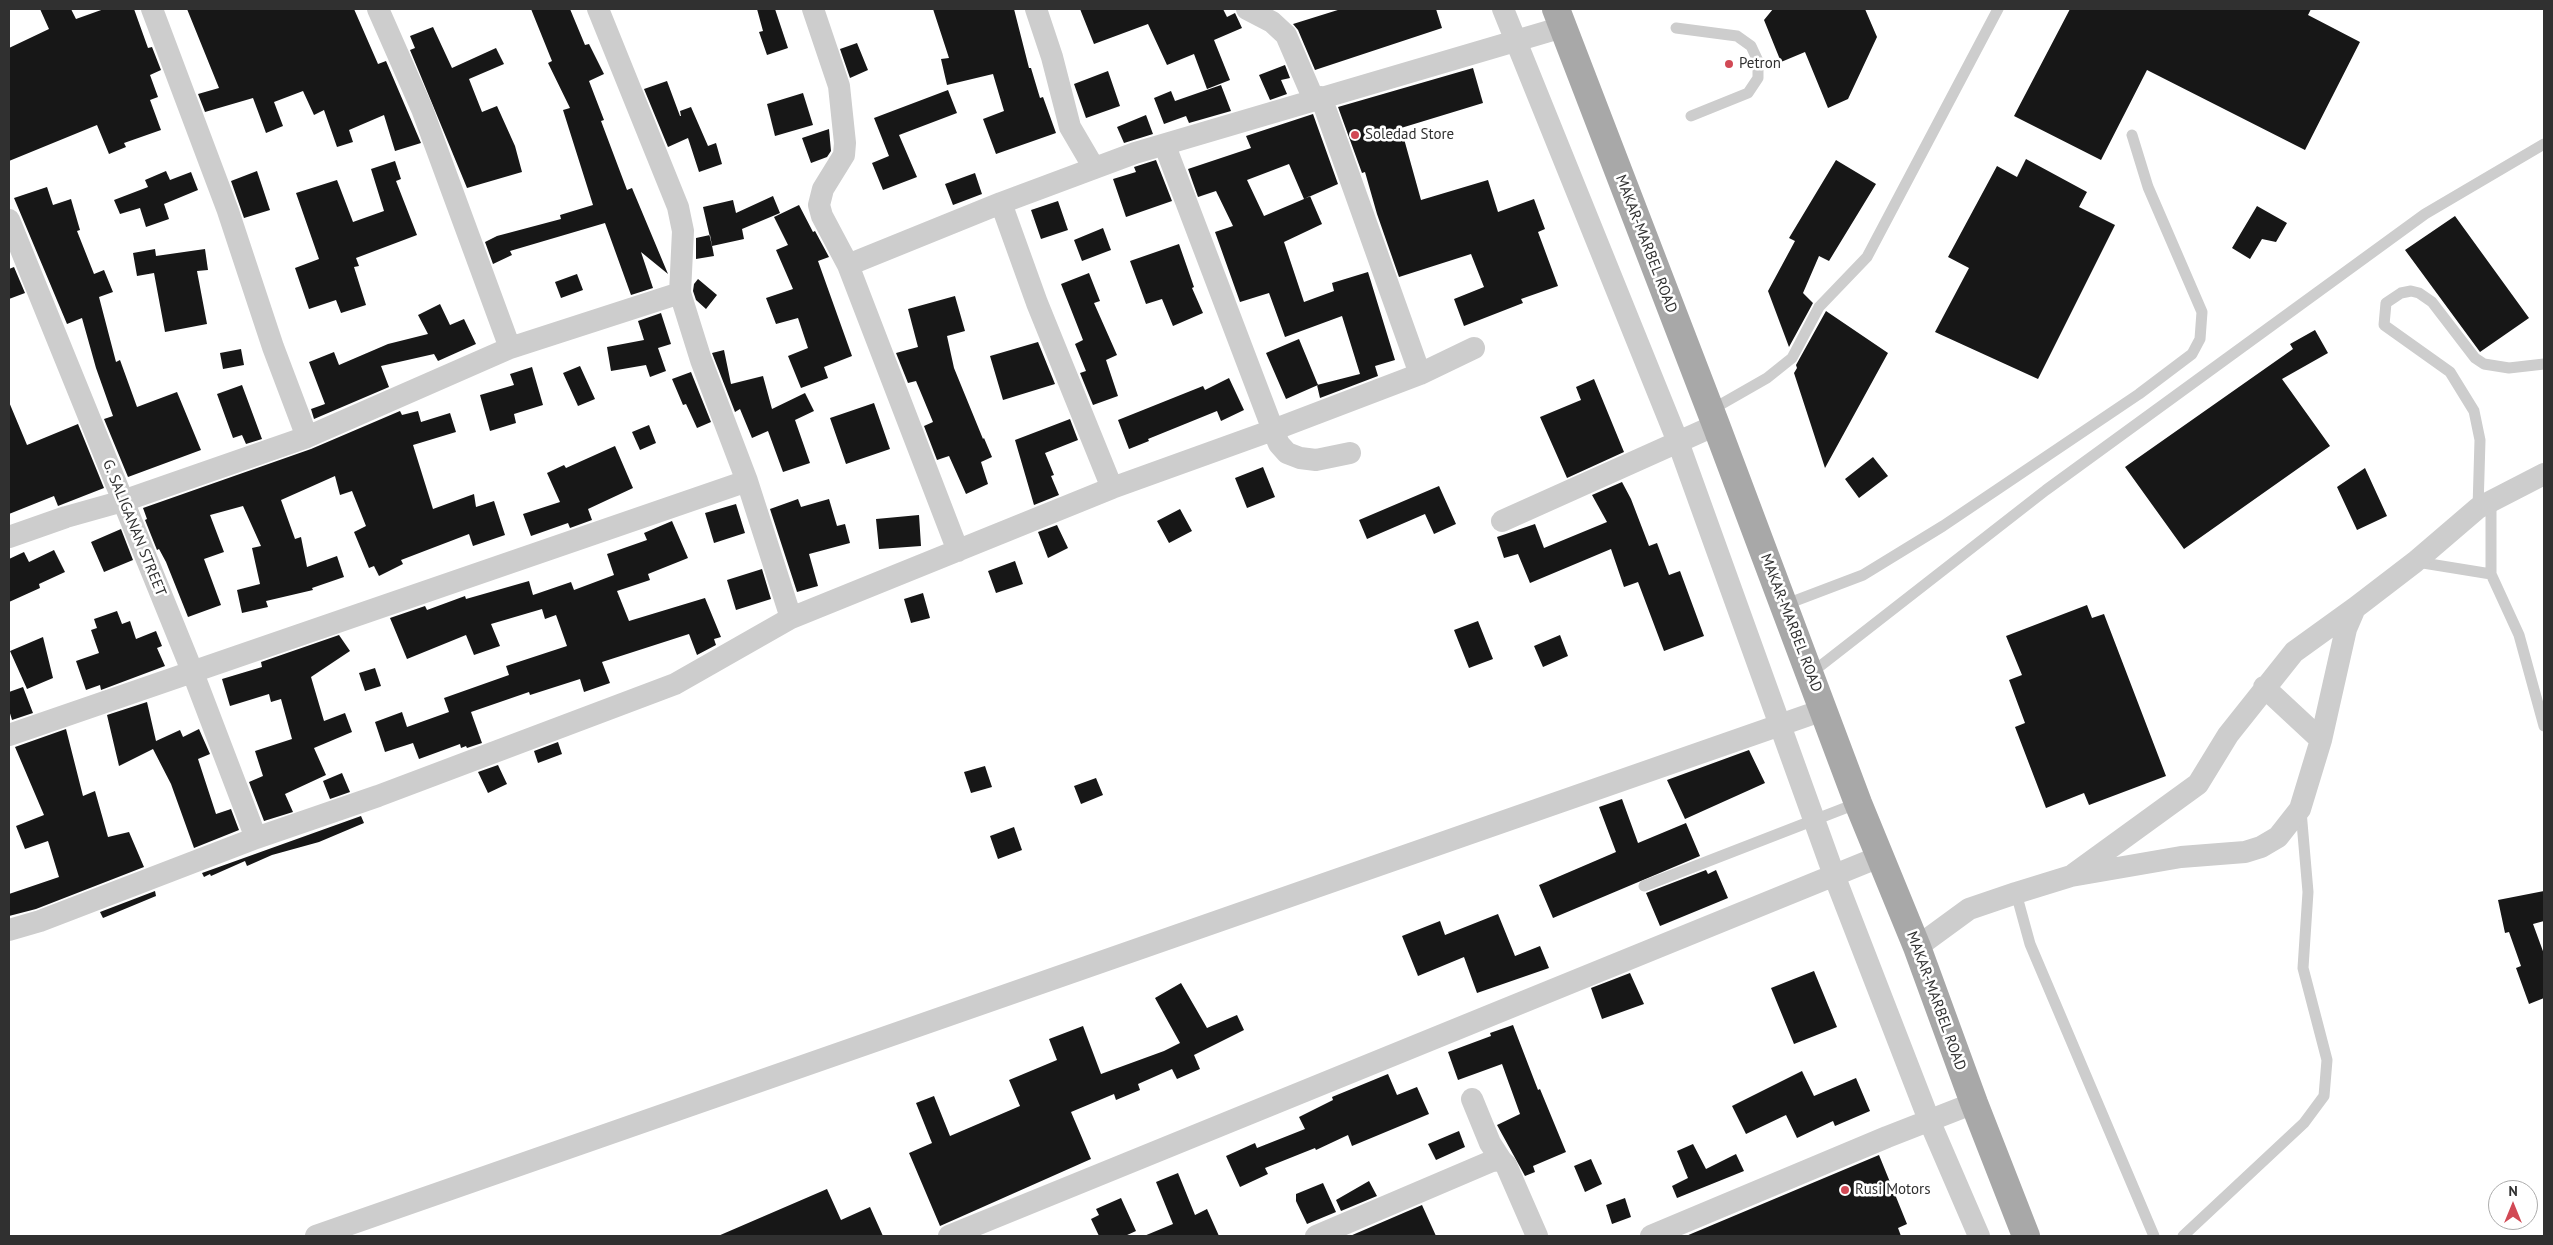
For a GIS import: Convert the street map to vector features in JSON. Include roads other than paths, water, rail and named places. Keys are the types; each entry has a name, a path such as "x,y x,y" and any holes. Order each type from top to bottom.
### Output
{"main road":[{"name":"MAKAR-MARBEL ROAD","path":"1559,18 1858,803 1917,947 1974,1103 2026,1236"}],"street":[{"path":"152,9 228,211 273,347 307,437"},
{"path":"378,9 422,109 510,348"},
{"path":"598,9 678,207 682,232 680,294 701,360 747,481 791,618"},
{"path":"813,9 839,86 845,143 844,155 823,189 819,205 828,232 848,265 958,551"},
{"path":"1036,9 1052,57 1070,127 1094,168"},
{"path":"1247,9 1272,22 1286,35 1317,99 1420,374"},
{"path":"1503,9 1678,442 1834,875 1930,1120 1979,1236"},
{"path":"848,265 1002,203 1135,153 1165,146 1515,41 1559,18"},
{"path":"1165,146 1272,430 1279,444 1287,453 1300,458 1316,460 1350,454"},
{"path":"1002,203 1037,303 1112,488"},
{"name":"G. SALIGANAN STREET","path":"9,220 192,673 256,838"},
{"path":"9,537 66,517 123,501 307,437 510,348 680,294"},
{"path":"9,930 40,921 256,838 378,796 676,684 791,618 1112,488 1420,374 1474,348"},
{"path":"1502,521 1678,442 1712,418"},
{"path":"2071,876 2198,784 2228,734 2294,652 2415,562 2484,504 2544,474"},
{"path":"9,735 747,481"},
{"path":"1917,947 1969,909 2071,876 2181,857 2245,852 2262,848 2278,837 2300,809 2321,740 2346,629 2355,608"},
{"path":"2264,688 2321,740"},
{"path":"316,1236 1824,710"},
{"path":"949,1236 1880,857"},
{"path":"1472,1099 1490,1143 1506,1165 1537,1236"},
{"path":"1651,1236 1974,1103"},
{"path":"1316,1236 1492,1161 1501,1160"}],"lane":[{"path":"1712,418 1792,358 1819,307 1867,257 1998,9"},
{"path":"1676,28 1737,36 1751,46 1758,61 1758,78 1748,93 1691,116"},
{"path":"1784,605 1863,574 1919,541 2139,394 2192,354 2200,340 2202,312 2148,187 2132,135"},
{"path":"1810,674 2046,490 2425,214 2544,145"},
{"path":"2544,364 2510,368 2484,364 2475,358 2432,302 2420,293 2411,291 2401,294 2386,303 2384,325 2450,372 2474,411 2480,440 2491,574 2519,635 2544,726"},
{"path":"2415,562 2491,574"},
{"path":"1644,886 1858,803"},
{"path":"2183,1236 2304,1123 2324,1096 2327,1060 2302,968 2308,892 2300,809"},
{"path":"2016,893 2030,944 2154,1236"}],"place":[{"name":"Petron","path":"1729,64"},
{"name":"Soledad Store","path":"1355,135"},
{"name":"Rusi Motors","path":"1845,1190"}]}
